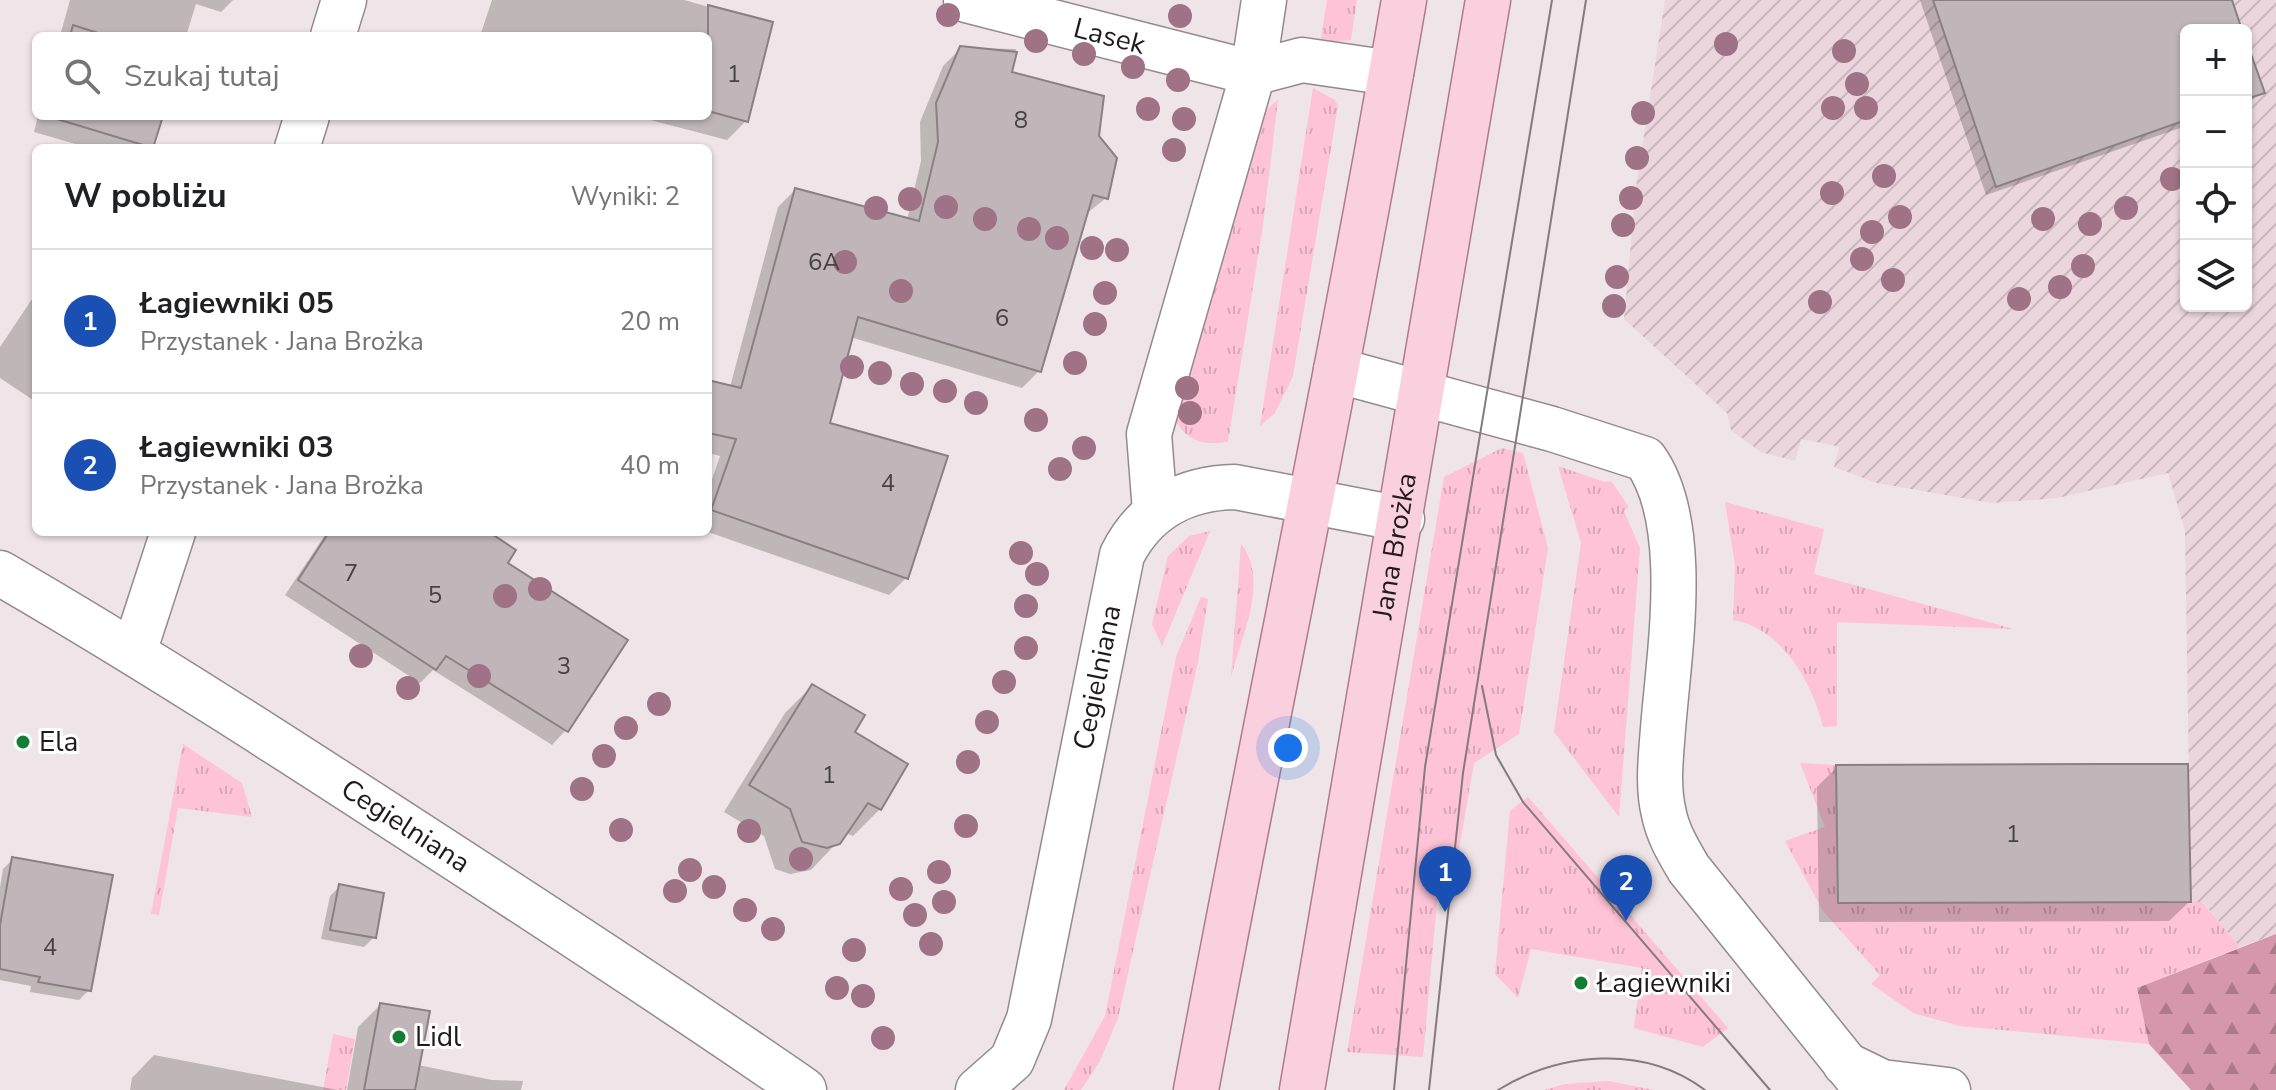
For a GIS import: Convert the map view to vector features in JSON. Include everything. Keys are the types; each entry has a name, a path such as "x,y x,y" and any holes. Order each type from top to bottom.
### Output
{"main road":[{"path":"1196,1090 1254,778 1312,501 1404,0"},
{"name":"Jana Brożka","path":"1302,1090 1402,519 1488,0"}],"street":[{"path":"334,32 344,0"},
{"name":"Lasek","path":"966,0 1253,73"},
{"path":"1155,511 1149,434 1253,73 1264,0"},
{"path":"1253,73 1302,60 1391,73"},
{"path":"298,144 306,120"},
{"path":"1336,370 1422,396 1552,429 1645,459 1664,491 1672,533 1671,630 1661,762 1664,815 1689,869 1856,1077 1934,1089"},
{"name":"Cegielniana","path":"978,1090 1012,1060 1029,1019 1122,555 1133,534 1155,511 1173,500 1214,488 1235,487 1402,519"},
{"path":"134,652 172,536"},
{"name":"Cegielniana","path":"0,573 134,652 681,1005 804,1090"}],"shaded area":[{"path":"1665,0 2276,0 2276,934 2240,947 2203,902 2191,902 2185,531 2168,473 2057,498 1991,503 1877,483 1834,467 1839,447 1832,445 1801,439 1795,461 1761,452 1731,430 1727,413 1624,319 1636,187"}],"green space":[{"path":"1327,0 1357,0 1351,40 1320,44"},
{"path":"1313,88 1335,100 1338,106 1293,376 1275,413 1260,426"},
{"path":"1278,100 1263,225 1228,442 1202,442 1184,432 1173,417 1264,111"},
{"path":"1502,448 1523,453 1548,548 1519,734 1474,763 1459,849 1442,848 1423,1057 1347,1052 1444,477"},
{"path":"1558,466 1605,482 1611,481 1629,507 1624,511 1640,548 1619,817 1554,732 1581,543"},
{"path":"1725,502 1824,529 1814,574 2014,629 1837,622 1837,726 1823,727 1811,692 1792,660 1766,634 1733,620 1735,565"},
{"path":"1210,531 1162,646 1152,624 1168,556 1189,536"},
{"path":"1241,544 1249,558 1253,591 1251,609 1231,678"},
{"path":"1201,597 1208,599 1198,662 1118,1018 1100,1061 1081,1090 1064,1090 1105,1016 1176,657"},
{"path":"183,744 242,783 252,817 178,808 159,915 151,914"},
{"path":"1800,763 1836,765 1839,903 2202,902 2240,947 2137,988 2149,1044 1960,1026 1913,1013 1871,984 1880,975 1823,911 1785,841 1825,827"},
{"path":"1528,797 1728,1028 1703,1047 1634,1028 1642,968 1531,949 1518,998 1495,974 1510,811"},
{"path":"2276,934 2276,1090 2191,1090 2149,1044 2137,988"},
{"path":"333,1034 355,1039 346,1090 323,1090"},
{"path":"1609,1081 1654,1090 1544,1090 1565,1084"}],"building":[{"path":"1933,0 2232,0 2240,24 2180,24 2180,122 1996,187"},
{"path":"708,5 773,22 748,122 712,112 712,32 708,32"},
{"path":"73,25 95,32 71,32"},
{"path":"960,46 1017,52 1012,72 1104,96 1099,136 1117,158 1108,199 1093,195 1041,372 858,317 830,423 948,456 908,579 712,510 736,439 712,434 712,381 741,388 795,188 919,221 938,142 936,103"},
{"path":"2252,57 2265,93 2252,97"},
{"path":"60,120 162,120 154,144 140,144"},
{"path":"326,536 495,536 516,550 508,563 628,640 568,732 446,656 436,670 298,580"},
{"path":"812,684 865,715 855,732 908,764 881,810 868,803 840,844 827,848 802,842 790,809 749,785"},
{"path":"2188,764 2191,902 1838,903 1836,765"},
{"path":"12,857 113,875 91,991 38,982 40,977 0,969 0,925"},
{"path":"339,884 384,893 376,938 330,930"},
{"name":"Lidl","path":"380,1003 430,1011 415,1090 364,1090"}],"tram line":[{"path":"1394,1090 1425,767 1552,0"},
{"path":"1429,1090 1463,773 1586,0"},
{"path":"1482,686 1496,755 1523,802 1770,1090"},
{"path":"1498,1090 1548,1068 1602,1058 1656,1065 1681,1075 1705,1090"}],"place":[{"name":"Ela","path":"23,742"},
{"name":"Łagiewniki 05","path":"1445,912"},
{"name":"Łagiewniki 03","path":"1626,921"},
{"name":"Łagiewniki","path":"1581,983"},
{"name":"Lidl","path":"399,1037"}]}
